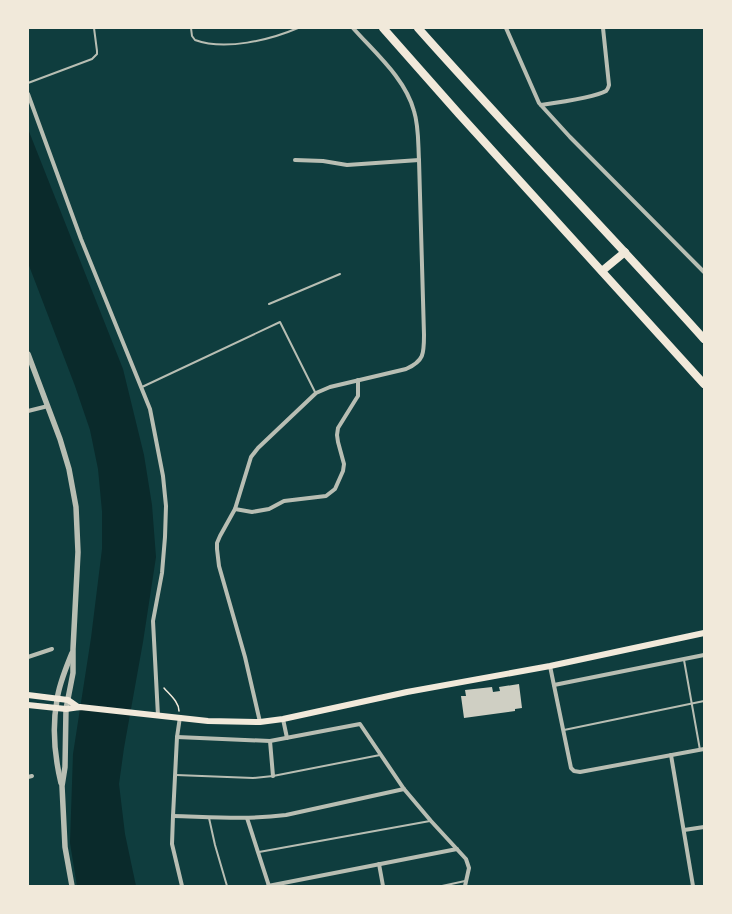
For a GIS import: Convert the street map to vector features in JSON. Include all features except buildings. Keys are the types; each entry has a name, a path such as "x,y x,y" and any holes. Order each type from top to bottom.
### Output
{"highway":[{"path":"383,28 464,120 704,384"},
{"path":"418,28 519,140 626,252 704,339"},
{"path":"602,271 626,252"}],"main road":[{"path":"28,705 66,709 79,707 158,716 234,722 260,722 284,719 407,692 550,666 704,634"},
{"path":"28,694 68,700 79,707"}],"street":[{"path":"260,722 245,657 219,566 217,549 217,543 220,536 235,509 249,462 254,453 316,393 330,387 410,367 420,361 423,354 424,320 419,160 418,133 415,113 405,89 397,77 353,28"},
{"path":"506,28 536,97 541,105 570,137 704,272"},
{"path":"541,105 595,95 608,88 609,85 603,28"},
{"path":"28,94 81,239 150,408 158,446 166,506 162,573 153,621 158,716"},
{"path":"295,160 323,161 347,165 419,160"},
{"path":"28,354 60,439 76,507 78,552 73,673 66,709 65,767 62,786 62,811 65,847 72,886"},
{"path":"235,509 252,512 269,509 284,501 326,496 335,490 343,471 344,464 338,442 338,428 356,399 358,380"},
{"path":"28,411 48,406"},
{"path":"28,656 52,649"},
{"path":"62,786 58,769 55,708 73,649"},
{"path":"554,685 704,655"},
{"path":"550,666 571,768 574,771 580,772 702,749"},
{"path":"180,717 177,737 172,844 182,886"},
{"path":"284,719 287,738"},
{"path":"177,737 270,741 360,724 404,789 466,859 469,864 465,886"},
{"path":"270,741 273,776"},
{"path":"671,755 693,886"},
{"path":"173,816 247,818 286,815 404,789"},
{"path":"247,818 269,886 457,849"},
{"path":"684,830 704,827"},
{"path":"379,864 383,886"}],"lane":[{"path":"28,83 92,59 97,54 94,28"},
{"path":"191,28 192,36 195,40 204,43 221,44 270,38 298,28"},
{"path":"269,304 340,274"},
{"path":"142,387 280,322 316,393"},
{"path":"684,659 702,749"},
{"path":"563,730 704,701"},
{"path":"176,775 253,778 273,776 380,755"},
{"path":"209,817 215,846 227,886"},
{"path":"257,852 431,821"},
{"path":"442,886 466,881"}],"path":[{"path":"157,681 179,706 180,717"}],"water":[{"path":"28,129 123,369 144,455 152,505 156,557 119,784 125,834 136,886 77,886 70,843 73,754 91,638 102,549 102,511 98,469 90,430 75,386 28,263"}]}
